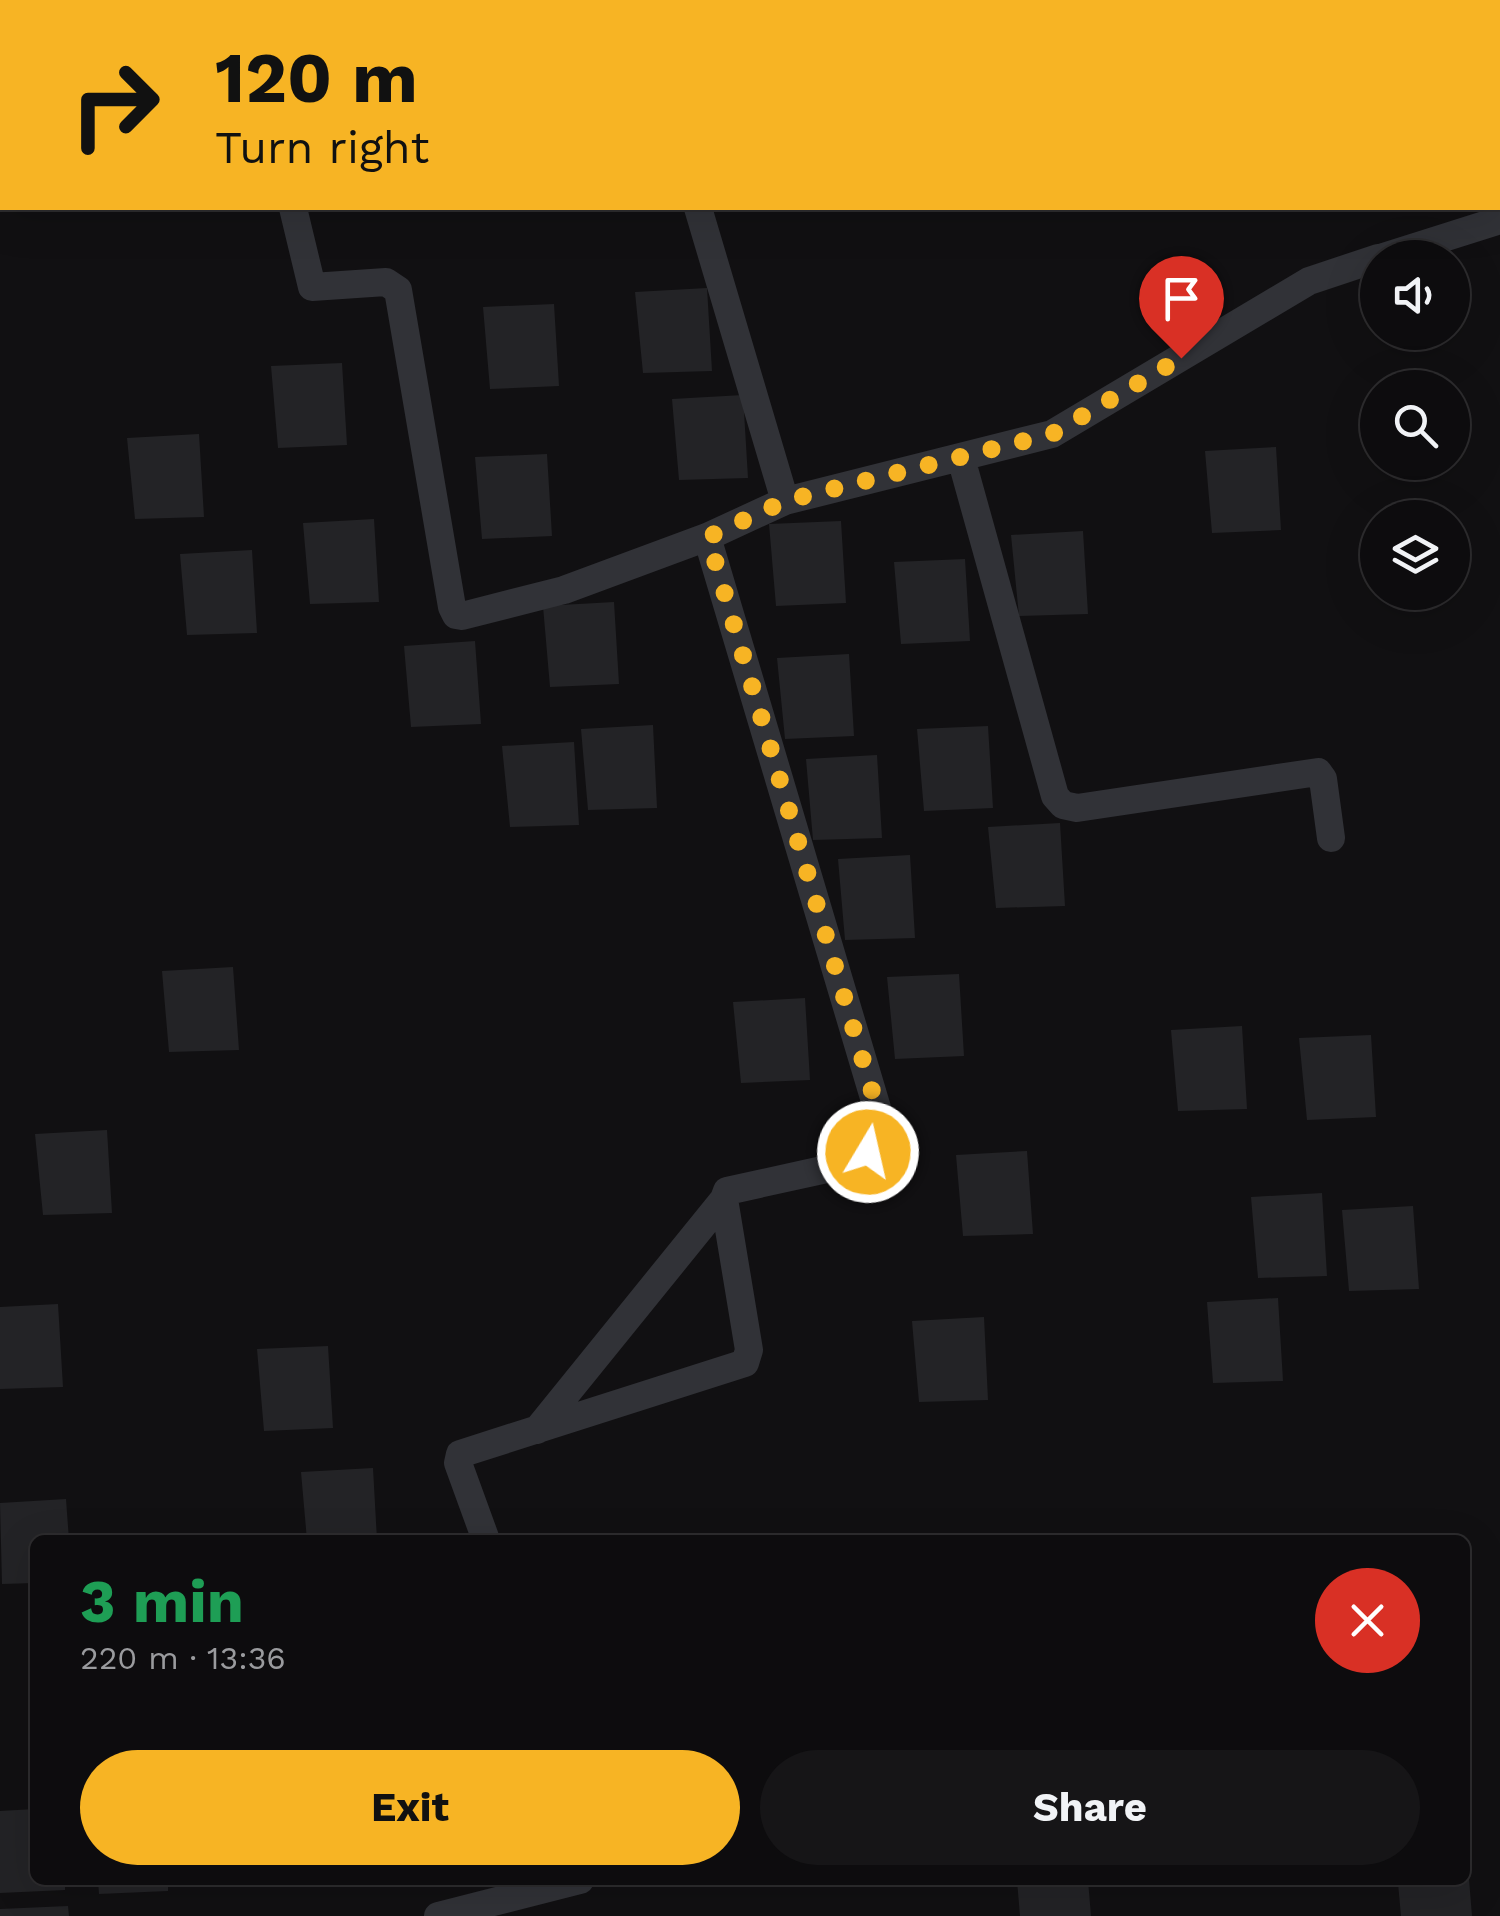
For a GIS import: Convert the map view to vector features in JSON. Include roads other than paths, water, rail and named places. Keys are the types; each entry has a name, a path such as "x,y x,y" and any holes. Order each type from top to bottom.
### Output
{"street":[{"path":"293,210 312,287 386,282 398,290 456,615 564,590 708,537 785,501 1052,434 1309,281 1360,264"},
{"path":"699,210 785,501"},
{"path":"1436,240 1500,220"},
{"path":"961,458 1054,796 1063,806 1077,808 1318,772 1323,779 1331,838"},
{"path":"537,1430 727,1191 854,1162 868,1152 879,1124 708,537"},
{"path":"484,1535 458,1462 460,1454 736,1370 745,1363 749,1350 724,1199"},
{"path":"438,1916 560,1885"}]}
